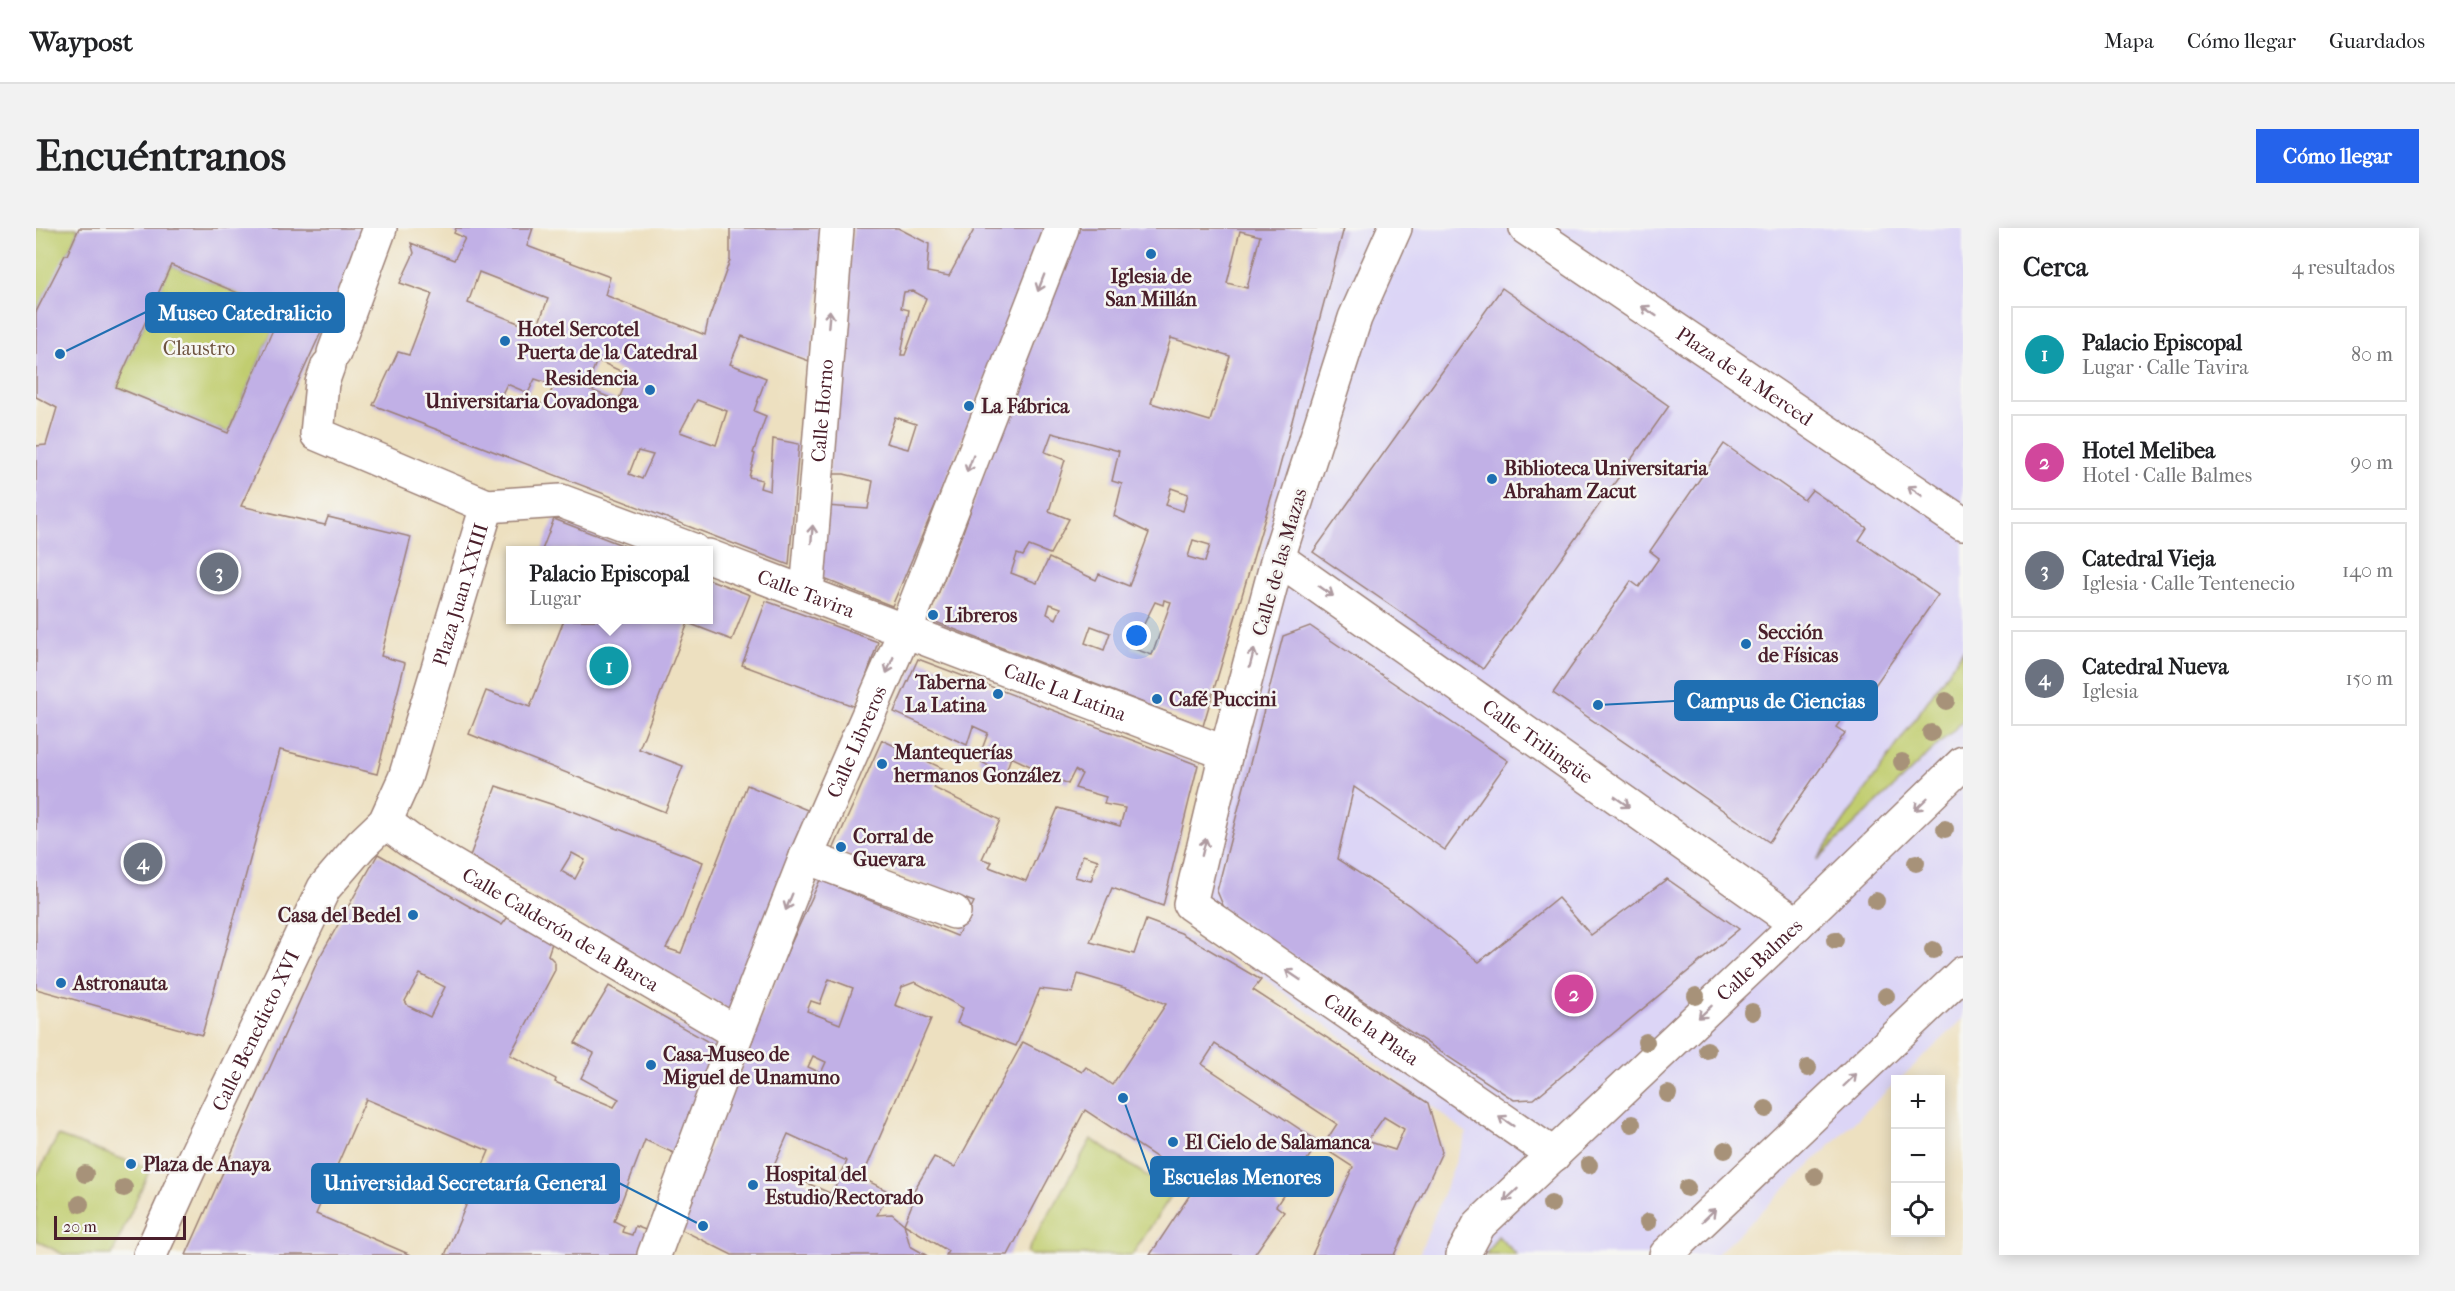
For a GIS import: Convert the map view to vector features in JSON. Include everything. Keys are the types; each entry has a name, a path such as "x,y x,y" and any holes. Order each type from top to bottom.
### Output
{"street":[{"name":"Plaza Juan XXIII","path":"380,228 322,383 317,434 487,506 405,778 385,822"},
{"name":"Calle Horno","path":"807,593 837,228"},
{"name":"Calle Libreros","path":"654,1255 806,857 905,631 1062,228"},
{"name":"Calle de las Mazas","path":"1190,904 1226,753 1278,558 1355,318 1395,228"},
{"name":"Plaza de la Merced","path":"1526,228 1963,524"},
{"path":"487,506 561,501 682,546"},
{"name":"Calle Tavira","path":"713,558 905,631"},
{"name":"Calle Trilingüe","path":"1278,558 1797,924"},
{"name":"Calle La Latina","path":"905,631 1226,753"},
{"name":"Calle Balmes","path":"1463,1255 1479,1225 1797,924 1963,763"},
{"name":"Calle Calderón de la Barca","path":"385,822 409,840 737,1033"},
{"name":"Calle Benedicto XVI","path":"150,1255 324,888 361,844 385,822"},
{"path":"806,857 954,912"},
{"name":"Calle la Plata","path":"1190,904 1554,1155"},
{"path":"1666,1255 1963,973"}],"shaded area":[{"path":"1344,228 1963,228 1963,1019 1904,1075 1891,1075 1891,1087 1716,1255 1419,1255 1467,1133 1191,922 1274,488"}],"green space":[{"path":"36,228 79,228 36,312"},
{"name":"Claustro","path":"171,265 281,311 228,433 116,387"},
{"path":"1963,650 1963,721 1817,860"},
{"path":"58,1136 150,1169 112,1255 64,1255 36,1240 36,1177"},
{"path":"1091,1139 1173,1193 1132,1255 1031,1255 1027,1252"},
{"path":"1498,1236 1517,1255 1485,1255"}],"building":[{"path":"79,228 369,228 241,506 325,525 328,517 411,537 381,656 405,663 377,774 280,750 202,1035 36,989 36,446 46,445 57,408 36,397 36,312","holes":["171,265 281,311 228,433 116,387"]},
{"path":"456,228 533,228 527,246 610,277 605,295 705,335 730,260 730,228 824,228 815,333 809,361 742,336 730,364 766,378 754,411 766,416 753,453 755,454 749,477 762,480 760,488 770,491 773,439 799,444 789,565 373,405 398,352 409,355 432,294 400,283 414,253 411,243 454,260 465,238 454,233","holes":["479,272 548,299 536,330 468,303","597,360 629,375 618,401 586,388","535,379 554,385 545,405 526,398 524,403 501,396 507,384 528,393","697,400 727,411 716,445 680,432","638,451 653,455 642,479 629,474"]},
{"path":"853,228 898,228 929,244 927,272 949,276 975,228 1052,228 1038,248 942,489 892,606 819,577 826,506 868,509 873,481 844,474 829,474","holes":["913,291 926,298 905,355 901,355 909,310 901,308 904,292","895,417 916,424 908,449 886,443"]},
{"path":"1076,228 1344,228 1274,488 1203,726 928,619 963,532 1005,413","holes":["1240,231 1260,236 1247,288 1227,283","1171,338 1230,356 1210,421 1151,403","1052,433 1119,451 1112,481 1122,484 1114,516 1149,533 1129,586 1099,574 1096,580 1049,558 1037,583 1011,573 1017,554 1023,556 1029,546 1050,554 1069,519 1049,511 1065,460 1045,452","1171,488 1188,494 1183,511 1166,505","1193,540 1210,545 1205,562 1188,557","1164,600 1171,602 1152,655 1132,648 1155,602 1163,605","1050,604 1061,608 1056,619 1047,614","1091,626 1110,633 1104,650 1085,643"]},
{"name":"Biblioteca Universitaria Abraham Zacut","path":"1502,288 1669,406 1483,669 1313,552"},
{"name":"Sección de Físicas","path":"1724,444 1804,500 1812,490 1867,528 1859,540 1938,595 1864,701 1858,697 1836,727 1845,733 1769,842 1553,693 1631,581 1639,587 1659,558 1650,551"},
{"path":"554,519 625,546 544,546"},
{"path":"713,581 750,595 732,640 691,624 713,624"},
{"path":"766,601 878,642 856,707 742,665"},
{"path":"562,624 688,624 639,749 683,766 665,812 469,734 486,691 530,707"},
{"path":"1310,626 1508,761 1445,850 1354,787 1337,859 1409,905 1479,962 1558,898 1591,935 1667,879 1739,929 1534,1099 1514,1100 1225,910 1217,891 1283,636"},
{"path":"918,659 1198,765 1163,906 1112,888 1090,942 1134,954 1146,920 1181,933 1261,980 1253,990 1428,1103 1442,1152 1394,1255 1312,1255 1353,1167 1322,1147 1337,1124 1215,1044 1202,1064 1319,1142 1276,1206 1284,1212 1254,1255 1150,1255 1197,1184 1085,1110 1008,1255 946,1255 948,1251 904,1224 910,1246 926,1255 732,1255 678,1228 784,959 820,880 957,936 974,902 833,850 882,740 944,769 934,788 1000,820 982,859 992,862 989,867 1026,881 1058,808 1120,826 1125,808 1104,804 1106,797 1075,788 1082,774 1075,770 1068,784 1011,757 1005,775 978,760 988,733 973,726 967,745 894,712","holes":["1083,855 1098,860 1091,881 1075,877","1078,974 1135,991 1166,1004 1112,1085 1086,1067 1082,1072 1023,1042 955,1167 934,1157 911,1195 913,1202 904,1224 892,1214 877,1215 890,1192 862,1178 931,1019 895,1005 902,987 915,982 963,1008 957,1023 1016,1046 1040,989 1073,993","829,979 853,988 840,1024 807,1011 811,1001 820,1004","813,1056 826,1062 821,1073 808,1067","1384,1117 1404,1129 1395,1150 1367,1141","788,1134 847,1161 832,1194 773,1168"]},
{"path":"747,785 812,812 733,1012 470,856 496,786 575,812 703,862 681,921 666,948 681,953","holes":["572,853 585,860 575,879 561,871"]},
{"path":"378,854 502,925 508,917 552,943 548,955 555,962 555,970 510,1055 556,1079 555,1082 614,1107 619,1099 581,1078 594,1053 575,1043 609,986 721,1049 678,1155 645,1140 614,1221 624,1226 622,1232 632,1235 635,1226 648,1231 638,1255 445,1255 489,1151 366,1099 316,1214 411,1255 186,1255 318,960","holes":["420,974 445,987 430,1017 408,1006 405,1001"]}],"place":[{"name":"Iglesia de San Millán","path":"1151,254"},
{"name":"Hotel Sercotel Puerta de la Catedral","path":"505,341"},
{"name":"Museo Catedralicio","path":"60,354"},
{"name":"Residencia Universitaria Covadonga","path":"650,390"},
{"name":"La Fábrica","path":"969,406"},
{"name":"Biblioteca Universitaria Abraham Zacut","path":"1492,479"},
{"name":"Catedral Vieja","path":"219,572"},
{"name":"Libreros","path":"933,615"},
{"name":"Sección de Físicas","path":"1746,644"},
{"name":"Palacio Episcopal","path":"609,666"},
{"name":"Taberna La Latina","path":"998,694"},
{"name":"Café Puccini","path":"1157,699"},
{"name":"Campus de Ciencias","path":"1598,705"},
{"name":"Mantequerías hermanos González","path":"882,764"},
{"name":"Corral de Guevara","path":"841,847"},
{"name":"Catedral Nueva","path":"143,862"},
{"name":"Casa del Bedel","path":"413,915"},
{"name":"Astronauta","path":"61,983"},
{"name":"Hotel Melibea","path":"1574,994"},
{"name":"Casa-Museo de Miguel de Unamuno","path":"651,1065"},
{"name":"Escuelas Menores","path":"1123,1098"},
{"name":"El Cielo de Salamanca","path":"1173,1142"},
{"name":"Plaza de Anaya","path":"131,1164"},
{"name":"Hospital del Estudio/Rectorado","path":"753,1185"},
{"name":"Universidad Secretaría General","path":"703,1226"}]}
